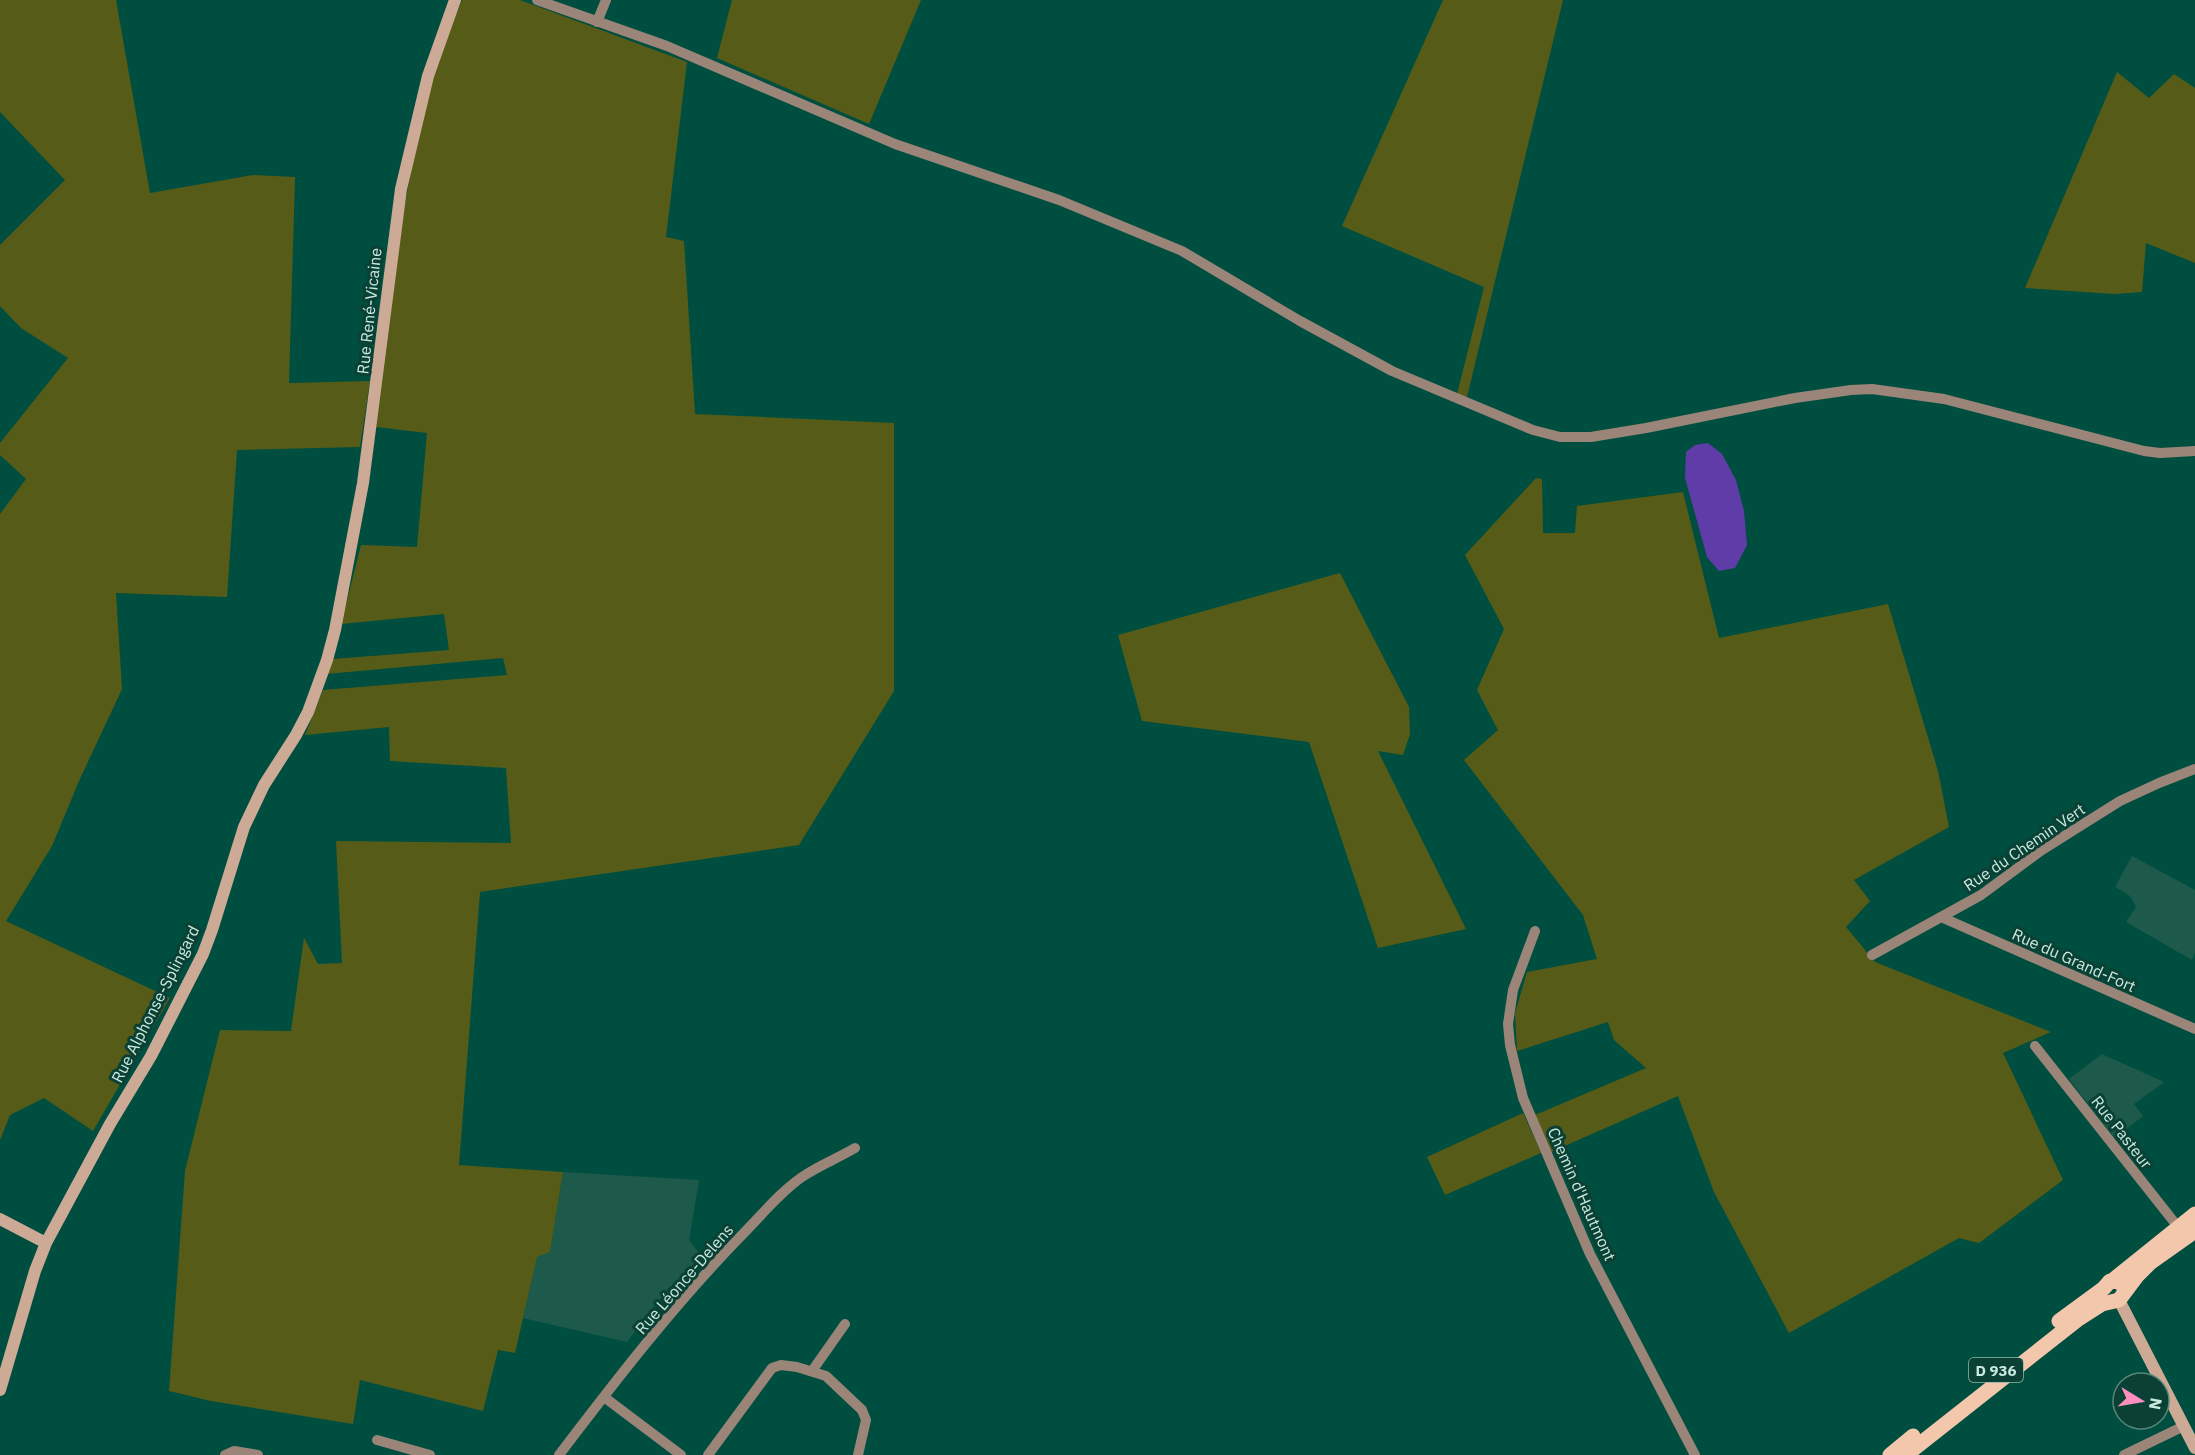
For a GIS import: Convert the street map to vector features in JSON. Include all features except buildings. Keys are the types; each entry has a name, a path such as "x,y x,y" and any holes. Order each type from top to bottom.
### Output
{"main road":[{"name":"D 936","path":"1906,1455 2114,1292 2186,1232 2195,1214"},
{"name":"D 936","path":"1890,1455 2114,1292"}],"street":[{"name":"Rue René-Vicaine","path":"335,630 355,529 372,424 401,189 422,96 455,0"},
{"path":"537,0 667,46 895,144 1059,200 1182,251 1300,321 1392,371 1533,430 1560,437 1591,437 1795,398 1872,389 1944,399 2128,448 2160,453 2195,451"},
{"path":"597,22 606,0"},
{"name":"Rue Alphonse-Splingard","path":"0,1390 32,1281 46,1243 106,1132 151,1056 203,954 243,827 264,785 308,712 335,630"},
{"name":"Rue du Chemin Vert","path":"1872,955 1981,895 2043,850 2120,801 2195,769"},
{"name":"Rue du Grand-Fort","path":"1941,917 2195,1029"},
{"name":"Chemin d'Hautmont","path":"1535,931 1513,990 1508,1024 1510,1045 1523,1098 1590,1254 1692,1454"},
{"name":"Rue Pasteur","path":"2035,1046 2186,1232"},
{"name":"Rue Léonce-Delens","path":"559,1455 692,1289 777,1198 803,1177 855,1149"},
{"path":"0,1219 46,1243"},
{"path":"2114,1292 2195,1448"},
{"path":"812,1371 845,1324"},
{"path":"708,1455 772,1368 781,1365 826,1376 862,1410 866,1420 858,1455"},
{"path":"604,1397 681,1455"},
{"path":"2124,1455 2184,1426"},
{"path":"377,1440 430,1455"},
{"path":"225,1455 234,1450 258,1455"}],"shaded area":[{"path":"1708,443 1722,454 1736,480 1744,511 1747,545 1735,568 1719,571 1707,557 1685,478 1686,452 1695,445"},
{"path":"2132,856 2195,890 2195,953 2192,960 2126,922 2136,907 2130,896 2115,887"},
{"path":"2102,1054 2164,1082 2134,1104 2143,1116 2115,1138 2069,1079"},
{"path":"563,1172 699,1180 689,1240 703,1258 679,1288 670,1286 627,1342 523,1318 537,1257 550,1252"}],"green space":[{"path":"0,0 116,0 150,193 253,175 295,177 289,383 370,381 360,447 237,450 227,597 116,593 122,689 79,781 52,846 6,921 170,998 93,1131 44,1098 10,1115 0,1140 0,514 26,479 0,455 0,443 68,358 21,328 0,306 0,245 65,180 0,112"},
{"path":"462,0 520,0 687,62 666,237 684,241 695,414 894,423 894,691 799,845 480,892 459,1165 563,1172 550,1252 537,1257 515,1353 498,1350 483,1411 360,1380 353,1424 211,1401 169,1391 185,1171 220,1030 291,1031 304,938 318,964 342,963 336,841 511,843 506,768 390,761 389,727 305,735 323,690 507,675 503,658 326,674 333,659 449,650 444,614 341,624 361,545 417,547 427,433 376,427 398,246 414,156 436,68"},
{"path":"732,0 921,0 869,124 717,58"},
{"path":"1443,0 1563,0 1467,397 1457,394 1484,287 1342,226"},
{"path":"2117,72 2149,98 2174,74 2195,88 2195,263 2146,243 2142,292 2115,294 2025,288"},
{"path":"1536,478 1542,479 1543,533 1575,533 1577,506 1683,492 1719,638 1888,604 1938,771 1949,827 1854,880 1870,901 1846,927 1875,962 2051,1032 2003,1053 2063,1180 1979,1243 1959,1238 1789,1333 1714,1192 1678,1096 1551,1152 1535,1115 1646,1068 1614,1040 1608,1022 1517,1051 1515,1013 1527,972 1597,959 1583,915 1464,760 1498,730 1477,690 1504,629 1465,555"},
{"path":"1340,573 1409,707 1410,734 1403,755 1378,751 1466,929 1378,948 1309,742 1142,721 1118,635"},
{"path":"1523,1113 1541,1153 1445,1195 1427,1157"}]}
